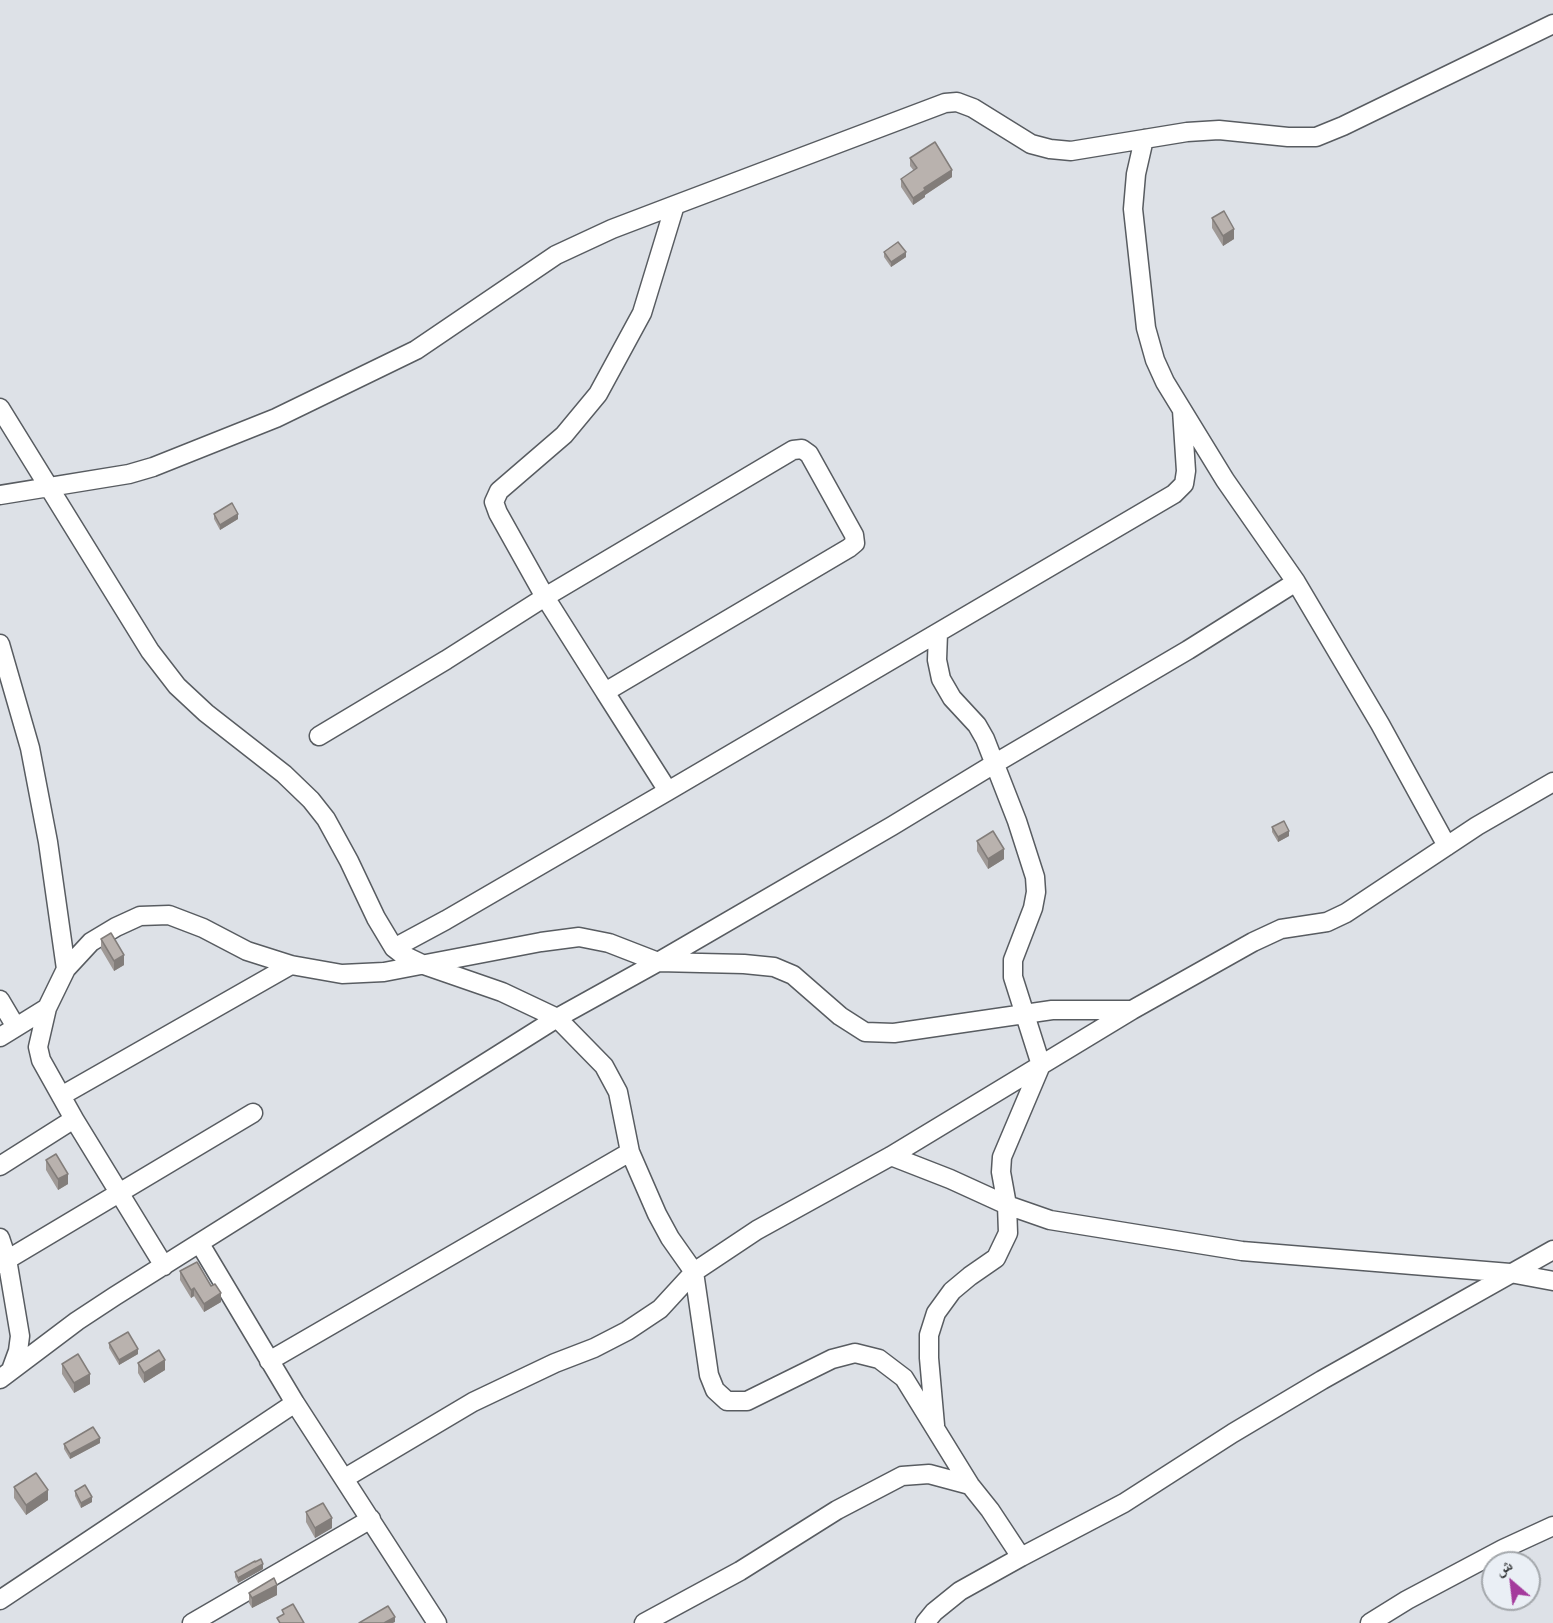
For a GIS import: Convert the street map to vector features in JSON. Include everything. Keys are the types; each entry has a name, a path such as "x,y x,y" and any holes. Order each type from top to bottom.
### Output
{"street":[{"path":"0,495 129,474 153,467 276,418 416,350 556,255 612,229 945,103 957,102 973,108 1031,144 1050,150 1071,151 1187,132 1218,130 1288,137 1316,136 1343,126 1553,24"},
{"path":"1144,140 1136,174 1134,209 1146,328 1155,360 1182,410 1244,509 1296,582 1380,723 1447,846"},
{"path":"668,791 545,597 494,502 499,491 564,435 598,393 642,313 675,205"},
{"path":"0,408 150,651 177,686 206,713 284,774 311,800 326,819 350,861 376,918 394,948 424,965 502,992 557,1018 604,1066 618,1092 630,1152 657,1214 669,1238 694,1272 708,1375 715,1390 727,1401 747,1401 832,1359 855,1353 879,1359 903,1378 936,1427 970,1485 990,1510 1021,1557"},
{"path":"394,948 668,791 1174,494 1184,484 1186,471 1182,410"},
{"path":"319,736 545,597 793,450 802,449 809,454 854,535 855,543 605,692"},
{"path":"5,1375 77,1321 557,1018 892,826 1188,651 1296,582"},
{"path":"936,1427 928,1358 929,1335 936,1313 952,1291 996,1258 1008,1233 1007,1205 1001,1172 1002,1157 1041,1065 1012,977 1013,960 1033,908 1036,892 1035,877 1017,821 985,739 977,725 952,698 941,679 937,660 938,633"},
{"path":"0,644 30,748 48,842 66,969"},
{"path":"345,1478 473,1401 555,1363 594,1348 627,1331 660,1309 694,1272 757,1230 891,1156 1132,1010 1253,942 1281,929 1327,922 1346,913 1447,846 1553,782"},
{"path":"164,1266 74,1119 41,1060 38,1047 47,1008 66,969 91,942 140,916 169,915 203,928 247,951 291,965 342,974 384,972 579,937 609,943 658,962 774,967 793,975 840,1016 866,1032 894,1033 1052,1010 1132,1010"},
{"path":"61,1096 291,965"},
{"path":"0,1000 16,1027"},
{"path":"0,1036 47,1008"},
{"path":"4,1262 253,1113"},
{"path":"0,1166 74,1119"},
{"path":"269,1360 630,1152"},
{"path":"891,1156 1007,1205 1050,1220 1242,1251 1510,1274 1553,1281"},
{"path":"0,1238 20,1336 18,1350 0,1390"},
{"path":"200,1244 295,1403 437,1623"},
{"path":"925,1623 934,1612 960,1591 1124,1503 1233,1433 1312,1386 1553,1250"},
{"path":"0,1600 295,1403"},
{"path":"644,1623 740,1570 837,1510 902,1476 929,1473 970,1485"},
{"path":"192,1623 371,1519"},
{"path":"1371,1623 1407,1600 1503,1549 1553,1526"}],"building":[{"path":"935,142 952,170 913,198 901,179 917,168 910,158"},
{"path":"1224,211 1234,229 1223,236 1212,218"},
{"path":"898,242 906,252 891,262 884,252"},
{"path":"232,503 238,514 220,525 214,514"},
{"path":"1284,821 1289,831 1278,837 1272,827"},
{"path":"993,831 1004,849 988,859 977,841"},
{"path":"111,933 124,955 114,961 101,939"},
{"path":"56,1154 68,1174 58,1179 46,1160"},
{"path":"197,1262 211,1286 215,1284 221,1293 204,1304 194,1288 191,1290 180,1271"},
{"path":"128,1332 138,1349 119,1360 109,1343"},
{"path":"159,1350 165,1360 144,1373 138,1363"},
{"path":"78,1354 90,1374 74,1383 62,1364"},
{"path":"93,1427 100,1438 70,1454 64,1444"},
{"path":"36,1473 48,1490 26,1505 14,1487"},
{"path":"85,1485 92,1497 81,1503 75,1491"},
{"path":"323,1503 332,1518 315,1528 306,1512"},
{"path":"261,1559 263,1564 238,1578 235,1572"},
{"path":"274,1578 277,1585 252,1598 249,1593"},
{"path":"293,1604 304,1623 280,1623 277,1618 284,1614 282,1610"},
{"path":"388,1606 395,1617 384,1623 359,1623"}]}
